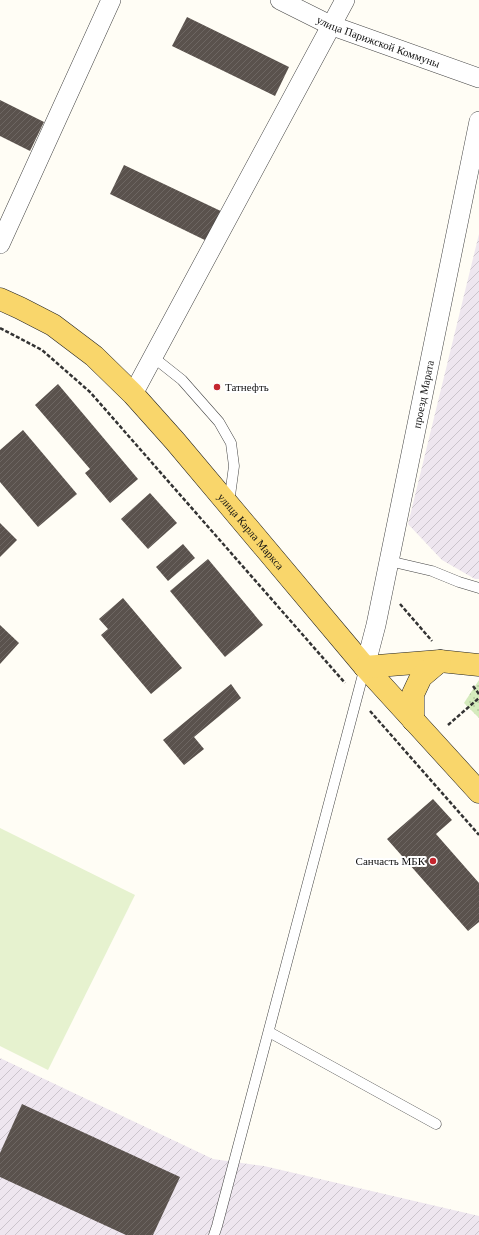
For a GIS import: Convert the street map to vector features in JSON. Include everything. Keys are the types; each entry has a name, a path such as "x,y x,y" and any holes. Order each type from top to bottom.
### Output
{"main road":[{"name":"улица Карла Маркса","path":"0,299 53,325 94,356 133,394 175,441 365,667 479,792"},
{"path":"413,720 413,694 421,677 440,661"},
{"path":"365,667 440,661 479,665"}],"street":[{"path":"0,244 111,0"},
{"name":"улица Парижской Коммуны","path":"280,0 330,25 479,78"},
{"path":"133,394 330,25 345,0"},
{"name":"проезд Марата","path":"365,667 389,561 479,121"}],"lane":[{"path":"153,357 182,380 219,422 231,443 234,466 228,505"},
{"path":"389,561 432,571 479,588"},
{"path":"214,1235 365,667"},
{"path":"269,1032 436,1124"}],"path":[{"path":"0,328 42,350 90,392 479,835"}],"shaded area":[{"path":"479,234 479,579 475,579 442,560 408,524"},
{"path":"0,1058 213,1159 264,1166 479,1216 479,1235 0,1235"}],"green space":[{"path":"479,680 479,718 464,703"},
{"path":"0,828 135,895 48,1070 0,1046"}],"building":[{"path":"187,17 289,67 275,96 172,46"},
{"path":"0,100 44,122 30,151 0,136"},
{"path":"124,165 227,214 213,244 110,194"},
{"path":"58,384 138,479 110,503 85,473 90,469 35,405"},
{"path":"23,430 77,494 38,527 0,482 0,450"},
{"path":"150,493 177,523 148,549 121,519"},
{"path":"0,523 17,540 0,557"},
{"path":"183,544 195,558 168,581 156,567"},
{"path":"208,559 263,625 225,657 170,591"},
{"path":"123,598 182,668 151,694 101,635 108,629 99,619"},
{"path":"0,625 19,643 0,664"},
{"path":"231,684 241,698 194,737 204,749 184,765 163,740"},
{"name":"Санчасть МБК","path":"433,799 452,820 436,834 479,883 479,922 468,931 387,839"},
{"path":"22,1104 180,1177 153,1235 126,1235 0,1177 0,1153"}],"place":[{"name":"Татнефть","path":"217,387"},
{"name":"Санчасть МБК","path":"433,861"}]}
